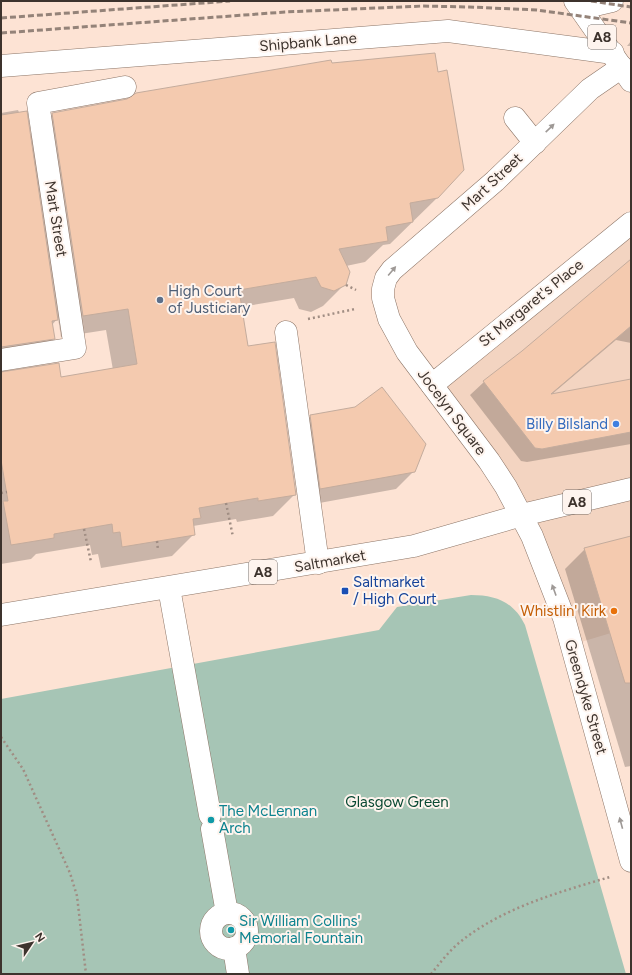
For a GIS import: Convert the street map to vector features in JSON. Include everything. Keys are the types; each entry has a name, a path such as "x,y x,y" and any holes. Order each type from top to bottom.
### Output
{"street":[{"path":"578,5 612,1"},
{"name":"A8","path":"578,5 622,67"},
{"name":"Shipbank Lane","path":"1,66 448,31 622,67"},
{"name":"Mart Street","path":"385,308 383,289 386,278 392,270 450,221 535,143 590,89 622,67"},
{"name":"Mart Street","path":"1,360 76,348 38,103 125,87"},
{"path":"515,118 535,143"},
{"name":"St Margaret's Place","path":"432,385 631,223"},
{"name":"Jocelyn Square","path":"385,308 398,338 489,460 522,515"},
{"path":"286,332 318,563"},
{"name":"Saltmarket","path":"1,615 318,563 433,542 522,515 631,490"},
{"name":"Greendyke Street","path":"522,515 546,570 564,618 631,861"},
{"path":"169,588 227,913 239,916 245,922 247,929 245,940 234,948 238,974"}],"path":[{"path":"346,285 356,290"},
{"path":"309,323 308,319 354,309"},
{"path":"1,493 7,492"},
{"path":"226,503 233,537"},
{"path":"84,529 91,562"},
{"path":"157,541 158,550"},
{"path":"1,737 23,768 70,873 77,896 86,974"},
{"path":"431,974 459,943 492,921 558,893 613,876"}],"shaded area":[{"path":"631,224 631,627 571,645 542,559 432,385"}],"green space":[{"name":"Glasgow Green","path":"471,595 488,596 503,601 510,605 521,617 525,625 626,974 1,974 1,699 379,630 397,607"}],"building":[{"name":"High Court of Justiciary","path":"435,53 438,72 447,70 464,170 438,198 410,203 413,222 386,227 388,241 339,249 350,272 346,285 334,291 321,287 316,277 239,290 248,346 275,342 296,495 258,501 258,498 199,508 201,518 193,519 195,535 122,547 120,532 113,533 112,524 54,534 54,538 11,545 3,501 8,501 1,460 1,372 59,363 61,377 137,364 128,309 83,316 52,113 127,99 136,93 331,60 332,63"},
{"path":"27,111 58,320 52,321 55,339 1,347 1,115"},
{"path":"631,259 631,326 551,394 631,379 631,432 542,449 535,448 483,381 522,351"},
{"path":"382,387 426,444 415,472 320,489 310,415 355,407"},
{"path":"631,536 631,683 625,683 584,548"}],"railway":[{"path":"1,18 230,1"},
{"path":"591,1 631,7"},
{"path":"1,33 285,12 423,6 537,10 631,23"}],"place":[{"name":"High Court of Justiciary","path":"160,300"},
{"name":"Billy Bilsland","path":"616,424"},
{"name":"Saltmarket / High Court","path":"345,591"},
{"name":"Whistlin' Kirk","path":"614,611"},
{"name":"The McLennan Arch","path":"211,820"},
{"name":"Sir William Collins' Memorial Fountain","path":"231,930"}]}
